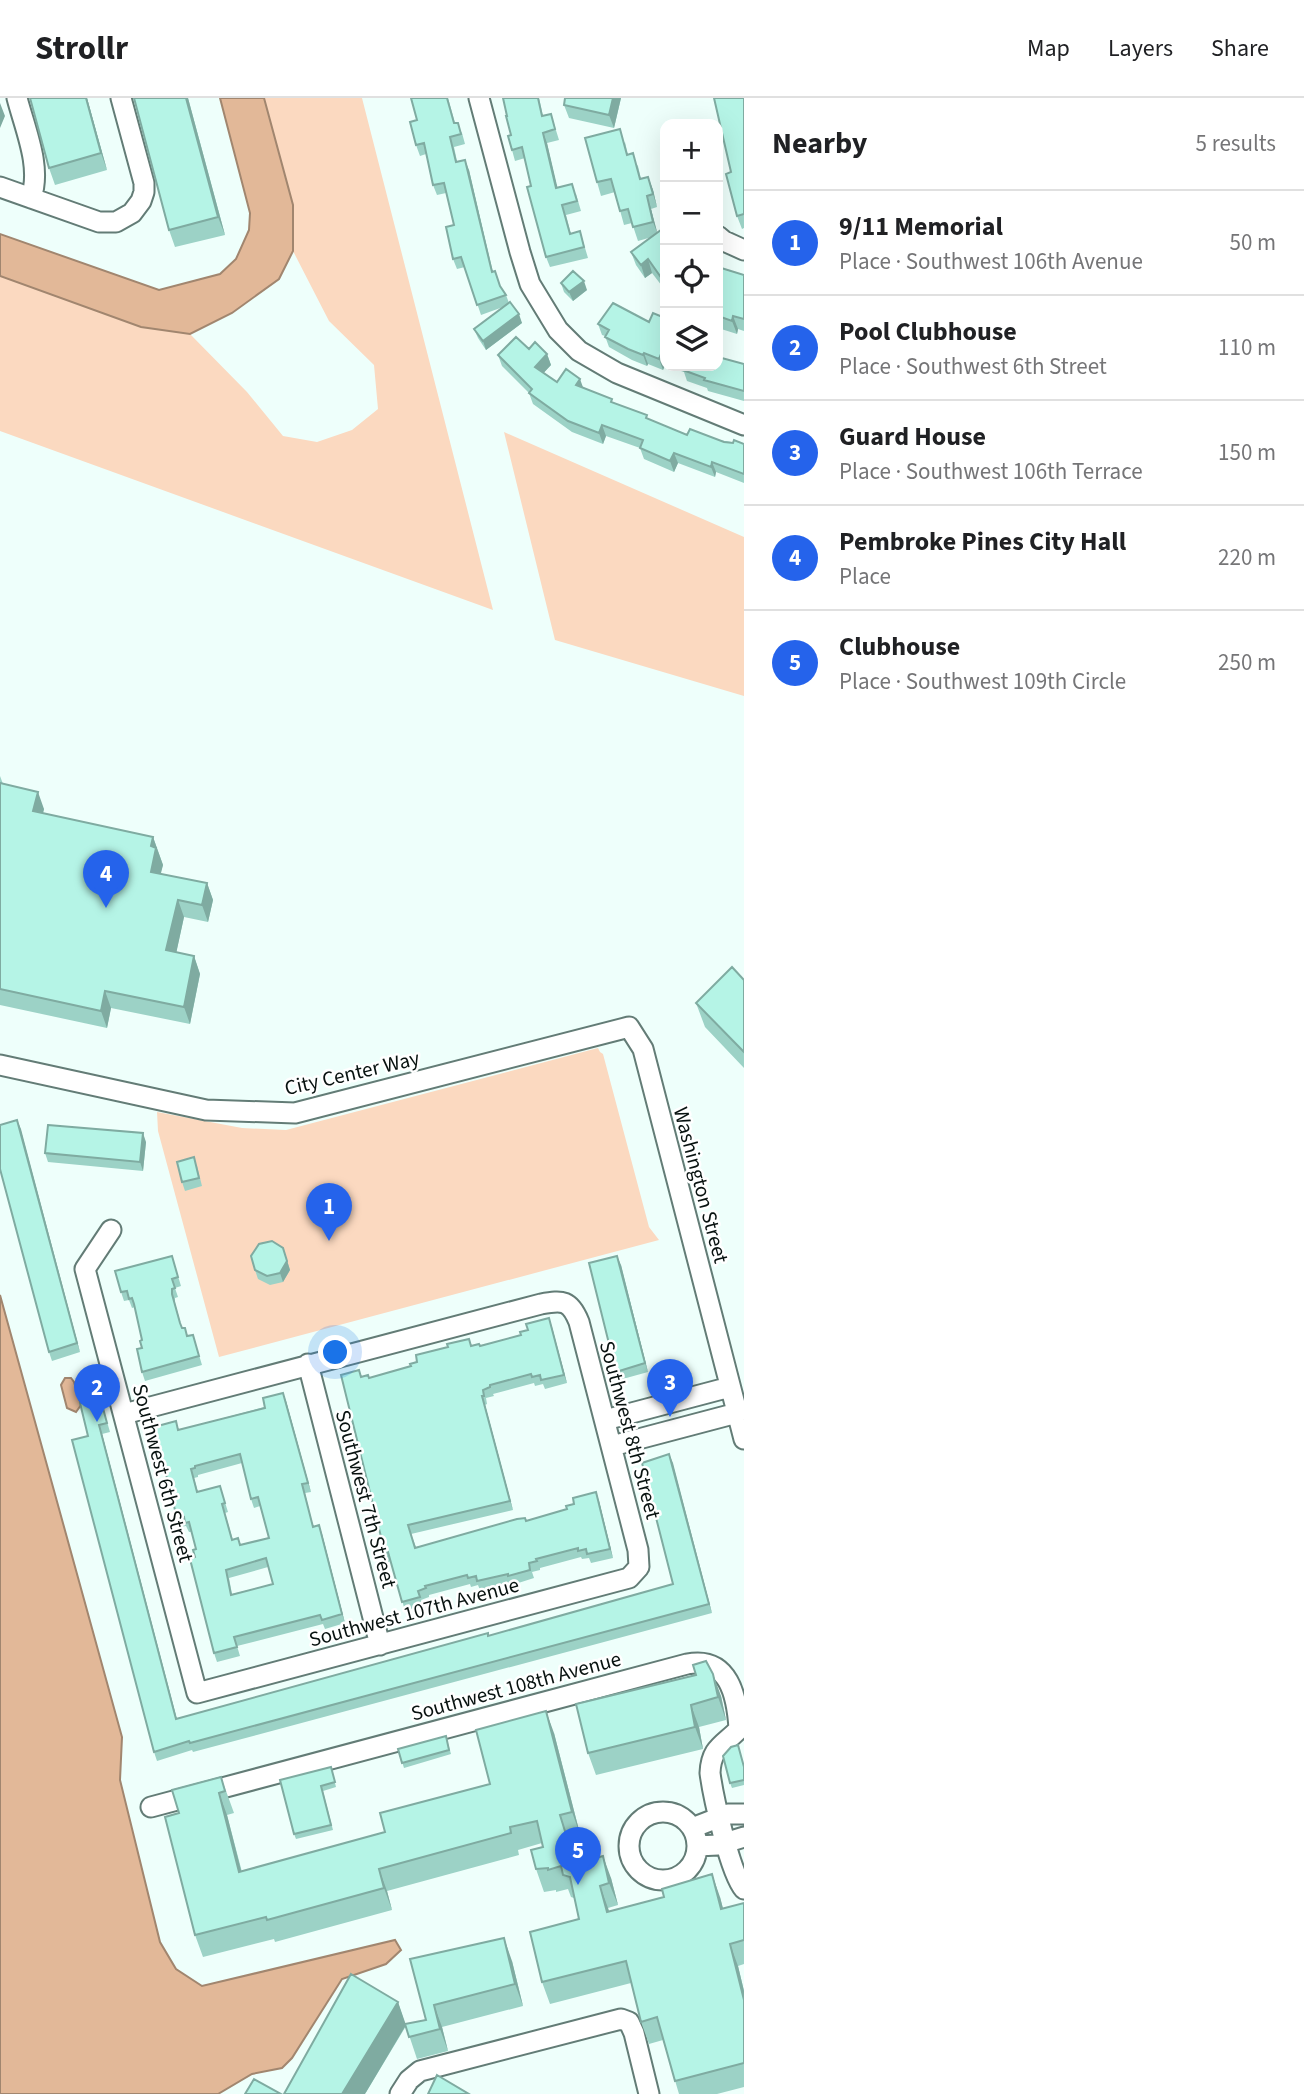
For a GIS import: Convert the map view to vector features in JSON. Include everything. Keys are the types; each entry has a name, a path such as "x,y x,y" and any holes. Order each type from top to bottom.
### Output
{"street":[{"path":"16,98 34,165 36,184 31,198"},
{"path":"0,187 99,222 116,222 132,213 141,201 144,183 121,98"},
{"path":"480,98 530,284 558,330 579,351 617,373 744,425"},
{"path":"723,239 744,250"},
{"name":"City Center Way","path":"0,1065 206,1110 295,1113 629,1027"},
{"name":"Washington Street","path":"629,1027 643,1049 744,1439"},
{"name":"Southwest 6th Street","path":"111,1230 85,1269 197,1693"},
{"name":"Southwest 8th Street","path":"308,1364 541,1304 557,1301 566,1303 572,1307 579,1322 638,1550 639,1567"},
{"path":"124,1414 308,1364"},
{"name":"Southwest 7th Street","path":"308,1364 380,1645"},
{"path":"604,1420 730,1387"},
{"path":"653,1407 659,1433"},
{"path":"612,1446 737,1413"},
{"name":"Southwest 107th Avenue","path":"197,1693 629,1578 639,1567"},
{"name":"Southwest 108th Avenue","path":"151,1807 697,1662 708,1663 725,1675 739,1719 739,1729 714,1752 710,1763 711,1783 731,1825"},
{"path":"744,1802 736,1804 731,1825 738,1882 744,1889"},
{"path":"731,1825 694,1837 731,1825"},
{"path":"400,2094 420,2071 621,2019 629,2022 634,2033 649,2094"}],"shaded area":[{"path":"220,98 264,98 293,205 293,251 279,279 232,313 190,334 141,327 0,276 0,234 159,290 220,274 236,259 249,230 250,213"},
{"path":"264,98 362,98 493,610 0,431 0,276 141,327 190,334 247,392 283,436 317,442 352,430 378,409 374,365 329,321 293,251 293,205"},
{"path":"504,432 744,537 744,696 555,640"},
{"path":"598,1048 603,1054 649,1227 659,1240 219,1357 158,1131 157,1112 242,1128 286,1130"},
{"path":"0,1295 122,1737 120,1780 160,1942 176,1969 202,1986 395,1940 401,1950 386,1964 342,1979 292,2058 282,2068 252,2074 218,2094 0,2094"},
{"path":"65,1378 71,1378 74,1382 81,1405 76,1412 67,1408 61,1385"}],"building":[{"path":"30,98 86,98 101,153 49,168"},
{"path":"134,98 186,98 218,217 169,230"},
{"path":"411,98 447,98 454,123 458,123 461,134 450,137 456,162 465,160 492,272 495,271 506,295 477,305 461,257 453,259 446,227 454,225 444,183 433,185 424,143 416,145 410,122 417,120"},
{"path":"503,98 538,98 542,116 551,114 555,129 543,133 556,188 572,184 577,201 562,205 570,234 580,231 584,247 546,257 527,187 531,186 522,147 512,150"},
{"path":"565,98 613,98 609,115 564,105"},
{"path":"714,98 744,98 744,214 737,216 726,174 731,172 723,137 723,119 719,119"},
{"path":"620,129 627,155 633,153 640,179 648,177 653,194 647,196 653,222 633,227 628,209 620,211 611,179 597,182 585,138"},
{"path":"660,231 660,276 648,259 641,265 631,252"},
{"path":"723,269 744,275 744,319 733,316 732,321 723,318"},
{"path":"573,271 584,281 569,292 561,283"},
{"path":"510,302 519,314 483,341 474,329"},
{"path":"613,303 649,322 653,313 660,316 659,359 628,349 605,337 609,330 598,324"},
{"path":"516,337 529,349 535,342 547,354 535,367 557,382 566,369 580,379 576,385 647,415 646,418 687,435 690,429 724,442 733,443 734,440 744,444 744,474 712,462 711,467 674,453 670,461 640,448 643,440 602,425 599,433 568,421 529,393 532,389 498,355"},
{"path":"723,358 744,364 744,391 704,380 705,378 686,371 723,371"},
{"path":"0,783 38,792 33,811 153,837 151,846 156,848 151,872 207,883 202,905 178,900 166,950 194,956 184,1007 105,991 101,1011 0,989"},
{"path":"732,967 744,980 744,1052 696,1003"},
{"path":"17,1120 77,1343 49,1352 0,1169 0,1125"},
{"path":"48,1125 143,1133 140,1162 45,1153"},
{"path":"194,1157 199,1178 182,1182 177,1162"},
{"path":"272,1241 283,1248 287,1261 280,1273 267,1276 255,1270 251,1256 259,1244"},
{"path":"172,1256 178,1277 172,1279 175,1288 172,1289 172,1294 182,1328 185,1328 187,1336 193,1335 199,1356 142,1372 137,1349 142,1348 142,1340 134,1304 127,1291 121,1292 115,1271"},
{"path":"617,1256 645,1363 616,1372 589,1263"},
{"path":"549,1318 564,1375 541,1380 540,1375 532,1377 531,1374 490,1385 483,1390 482,1396 510,1501 408,1525 415,1548 517,1519 525,1518 526,1521 567,1509 566,1506 574,1504 573,1498 596,1492 610,1549 587,1554 586,1549 578,1551 578,1548 536,1559 537,1561 529,1563 530,1570 508,1576 477,1581 476,1576 468,1578 467,1575 425,1586 426,1588 418,1591 420,1597 402,1602 388,1552 385,1553 341,1375 359,1370 361,1377 368,1375 369,1378 411,1366 410,1364 417,1362 416,1355 448,1347 447,1344 469,1339 471,1346 480,1346 521,1335 520,1332 528,1330 526,1324"},
{"path":"283,1393 308,1483 302,1484 313,1527 319,1525 342,1614 322,1620 320,1615 234,1637 237,1647 214,1653 190,1559 195,1557 193,1550 196,1549 189,1522 185,1523 184,1517 177,1518 154,1427 176,1421 178,1430 265,1408 263,1398","holes":["240,1454 251,1499 258,1497 269,1538 240,1545 238,1538 232,1540 220,1486 197,1492 191,1469","266,1558 273,1584 231,1595 226,1570"]},
{"path":"100,1397 107,1423 99,1425 176,1719 673,1584 642,1463 669,1454 709,1604 154,1752 72,1440 88,1436 80,1403"},
{"path":"706,1661 713,1674 718,1697 691,1705 695,1727 588,1753 576,1704 696,1675 693,1665"},
{"path":"546,1711 572,1812 560,1815 568,1841 578,1840 586,1845 592,1859 603,1856 609,1883 600,1886 607,1912 664,1897 662,1889 712,1874 721,1909 744,1903 744,1940 730,1944 744,2000 744,2063 675,2081 657,2017 641,2022 626,1961 542,1982 530,1932 579,1919 570,1877 563,1875 561,1866 548,1870 536,1869 531,1850 543,1847 537,1821 510,1827 511,1833 379,1869 384,1888 267,1920 266,1917 195,1935 165,1817 179,1813 172,1790 221,1777 225,1791 219,1793 239,1872 385,1832 380,1813 490,1784 476,1730"},
{"path":"446,1736 449,1750 402,1763 398,1749"},
{"path":"738,1745 744,1767 744,1780 730,1783 723,1756 731,1747"},
{"path":"331,1767 335,1782 321,1786 331,1825 294,1834 280,1780"},
{"path":"504,1938 515,1984 434,2005 440,2029 409,2037 405,2024 426,2020 410,1959"},
{"path":"351,1974 398,2002 342,2094 284,2094"},
{"path":"437,2075 469,2094 428,2094"},
{"path":"254,2079 281,2094 245,2094"}],"place":[{"name":"Pembroke Pines City Hall","path":"106,908"},
{"name":"9/11 Memorial","path":"329,1241"},
{"name":"Guard House","path":"670,1417"},
{"name":"Pool Clubhouse","path":"97,1422"},
{"name":"Clubhouse","path":"578,1885"}]}
